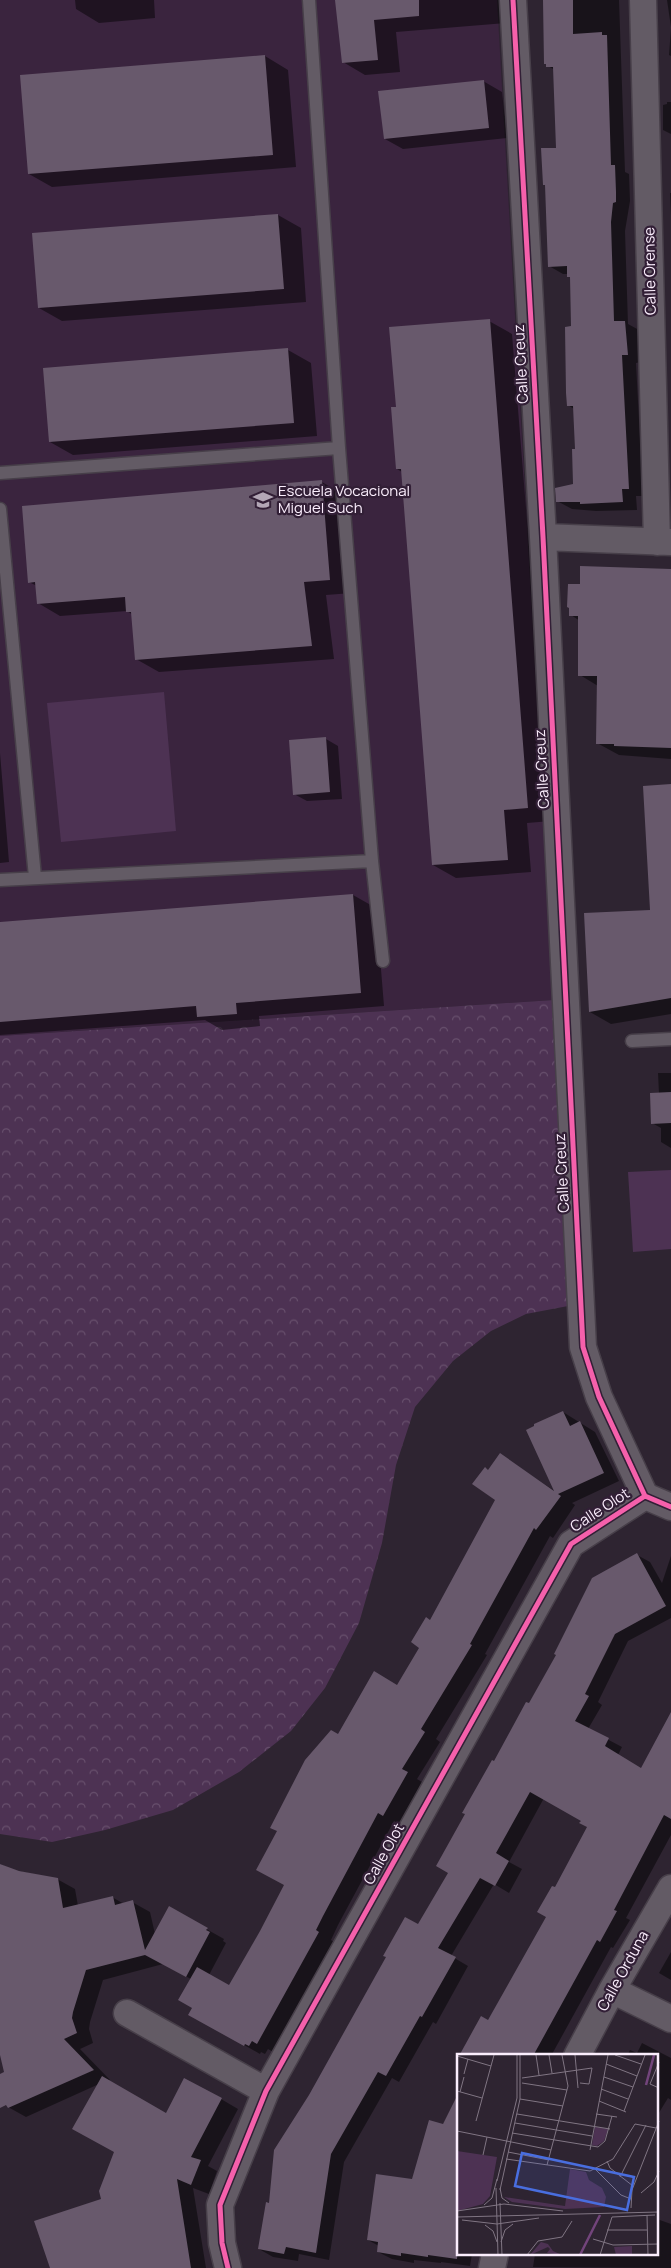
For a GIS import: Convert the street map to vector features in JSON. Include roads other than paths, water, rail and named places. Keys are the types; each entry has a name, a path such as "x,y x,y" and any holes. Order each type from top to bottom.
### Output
{"street":[{"name":"Calle Creuz","path":"513,0 543,537 583,1347 599,1397 645,1496"},
{"name":"Calle Orense","path":"643,0 664,542"},
{"path":"543,537 664,542"},
{"path":"645,1496 671,1507"},
{"name":"Calle Olot","path":"228,2268 222,2242 220,2205 266,2091 571,1544 645,1496"},
{"name":"Calle Orduna","path":"578,2054 612,1990 671,1888"},
{"path":"612,1990 671,2019"},
{"path":"127,2013 266,2091"}],"lane":[{"path":"309,0 339,448 372,861 383,960"},
{"path":"0,473 339,448"},
{"path":"0,509 35,878"},
{"path":"0,880 372,861"},
{"path":"632,1041 671,1038"}],"place":[{"name":"Escuela Vocacional Miguel Such","path":"263,500"}]}
